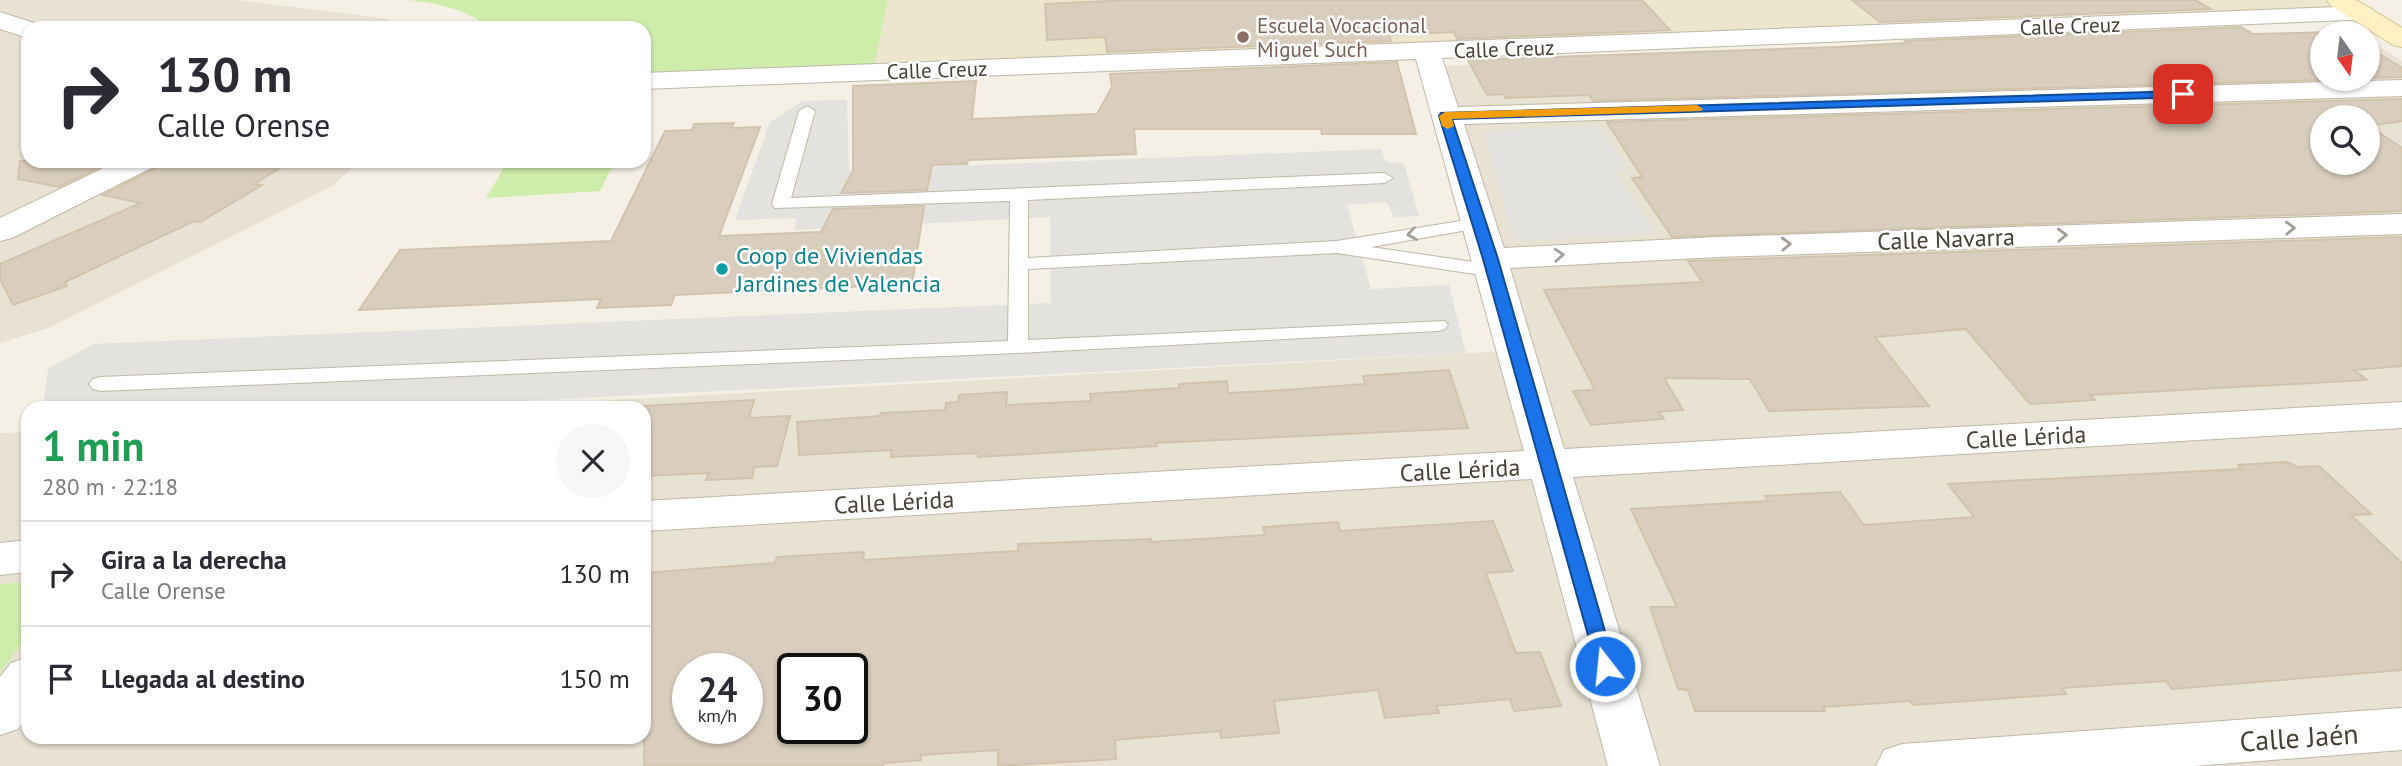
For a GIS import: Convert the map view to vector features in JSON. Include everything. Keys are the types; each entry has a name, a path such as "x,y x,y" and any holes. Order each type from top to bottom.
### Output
{"main road":[{"path":"2339,0 2402,39"}],"street":[{"name":"Calle Creuz","path":"651,81 2363,14"},
{"path":"0,20 21,28"},
{"path":"1427,52 1488,251 1634,766"},
{"path":"1445,116 2402,88"},
{"path":"0,231 128,168"},
{"name":"Calle Navarra","path":"1488,251 1717,247 2402,224"},
{"name":"Calle Lérida","path":"651,516 2402,415"},
{"path":"0,559 21,557"},
{"path":"0,714 21,686"},
{"name":"Calle Jaén","path":"1902,766 2402,729"}],"lane":[{"path":"807,111 780,204 1384,178"},
{"path":"1018,347 1019,195"},
{"path":"1019,264 1337,247 1488,251"},
{"path":"1337,247 1488,251"},
{"path":"100,384 1018,347 1438,326"}],"shaded area":[{"path":"0,0 236,0 383,18 389,21 21,21 21,168 351,168 332,186 51,327 0,343"},
{"name":"Escuela Vocacional Miguel Such","path":"888,0 2324,0 2336,7 874,66"},
{"path":"2310,32 2310,91 2380,91 2380,47 2402,61 2402,766 0,766 0,433 21,432 21,744 651,744 651,401 596,401 1528,350 1444,66"},
{"path":"847,100 849,170 1381,149 1386,162 1404,163 1419,216 1394,217 1387,202 1347,205 1371,289 1449,285 1466,353 524,401 44,401 48,369 93,344 1051,303 1050,217 794,230 796,218 735,220 770,122 802,101"},
{"path":"1598,125 1628,170 1615,172 1656,234 1514,241 1484,134 1502,130"}],"green space":[{"path":"410,0 888,0 874,66 651,74 651,21 480,21 441,5"},
{"path":"504,168 612,168 600,191 486,198"},
{"path":"21,582 21,644 0,672 0,584"}],"building":[{"path":"1130,0 1642,0 1670,30 1457,39 1454,32 1389,35 1391,41 1107,52 1105,37 1047,40 1045,4"},
{"path":"1852,0 2195,0 2211,9 1880,22"},
{"path":"2241,27 2253,34 2310,33 2310,80 1593,101 1589,95 1505,98 1503,94 1487,95 1468,60 1838,47 1907,43 1905,41"},
{"path":"2380,54 2402,68 2402,77 2380,78"},
{"path":"1397,62 1416,134 1322,134 1321,129 1134,129 1136,154 968,160 967,164 932,165 927,190 841,193 853,171 853,86 976,81 972,119 1097,114 1112,87 1110,74"},
{"path":"2402,99 2402,121 2380,124 2380,105 2310,105 2310,175 2380,175 2380,133 2402,148 2402,211 1672,237 1632,178 1642,177 1607,122"},
{"name":"Coop de Viviendas Jardines de Valencia","path":"734,123 732,128 760,127 719,236 821,232 833,209 924,206 912,284 675,295 671,305 597,308 601,299 359,310 400,250 611,241 647,168 651,168 651,160 665,131 692,130 694,124"},
{"path":"20,161 21,168 98,168 59,187 18,179"},
{"path":"280,168 254,184 262,185 200,222 194,221 65,282 67,286 13,305 0,279 0,264 141,203 103,195 154,169"},
{"path":"2402,237 2402,366 2354,370 2367,380 2090,395 2095,400 2030,404 1966,329 1875,337 1929,406 1769,411 1750,379 1664,378 1683,410 1659,412 1664,419 1591,425 1573,391 1595,390 1544,290 1702,282 1688,261"},
{"path":"1449,370 1468,428 1156,443 1157,446 978,457 978,453 891,457 892,450 799,455 797,422 880,416 881,413 945,410 946,403 958,402 959,395 1007,392 1006,405 1091,401 1090,394 1179,388 1179,384 1227,381 1228,393 1269,391 1365,384 1363,376"},
{"path":"754,400 749,418 790,416 777,466 754,467 752,478 706,480 709,473 651,476 651,406"},
{"path":"2287,462 2298,467 2319,466 2371,514 2351,515 2402,563 2402,670 2172,689 2166,681 2062,688 2066,694 1913,705 1910,701 1823,707 1825,711 1695,711 1688,690 1678,689 1650,607 1677,607 1631,509 1768,501 1765,496 1840,492 1864,525 1974,517 1948,484 2241,469 2238,465"},
{"path":"1493,521 1513,571 1486,573 1516,653 1540,652 1561,706 1514,711 1510,699 1436,706 1439,713 1385,718 1378,690 1274,701 1279,733 1221,738 1220,731 1115,740 1116,759 998,766 998,750 921,755 921,760 884,763 883,766 644,766 644,744 651,744 651,572 775,563 777,557 864,552 863,560 1018,551 1018,544 1151,539 1151,542 1265,535 1263,527 1338,522 1340,531"}],"slow traffic":[{"path":"1448,126 1445,116 1697,109"}],"place":[{"name":"Escuela Vocacional Miguel Such","path":"1243,37"},
{"name":"Coop de Viviendas Jardines de Valencia","path":"722,269"}],"route":[{"path":"1605,666 1490,259 1445,116 2183,94"}]}
